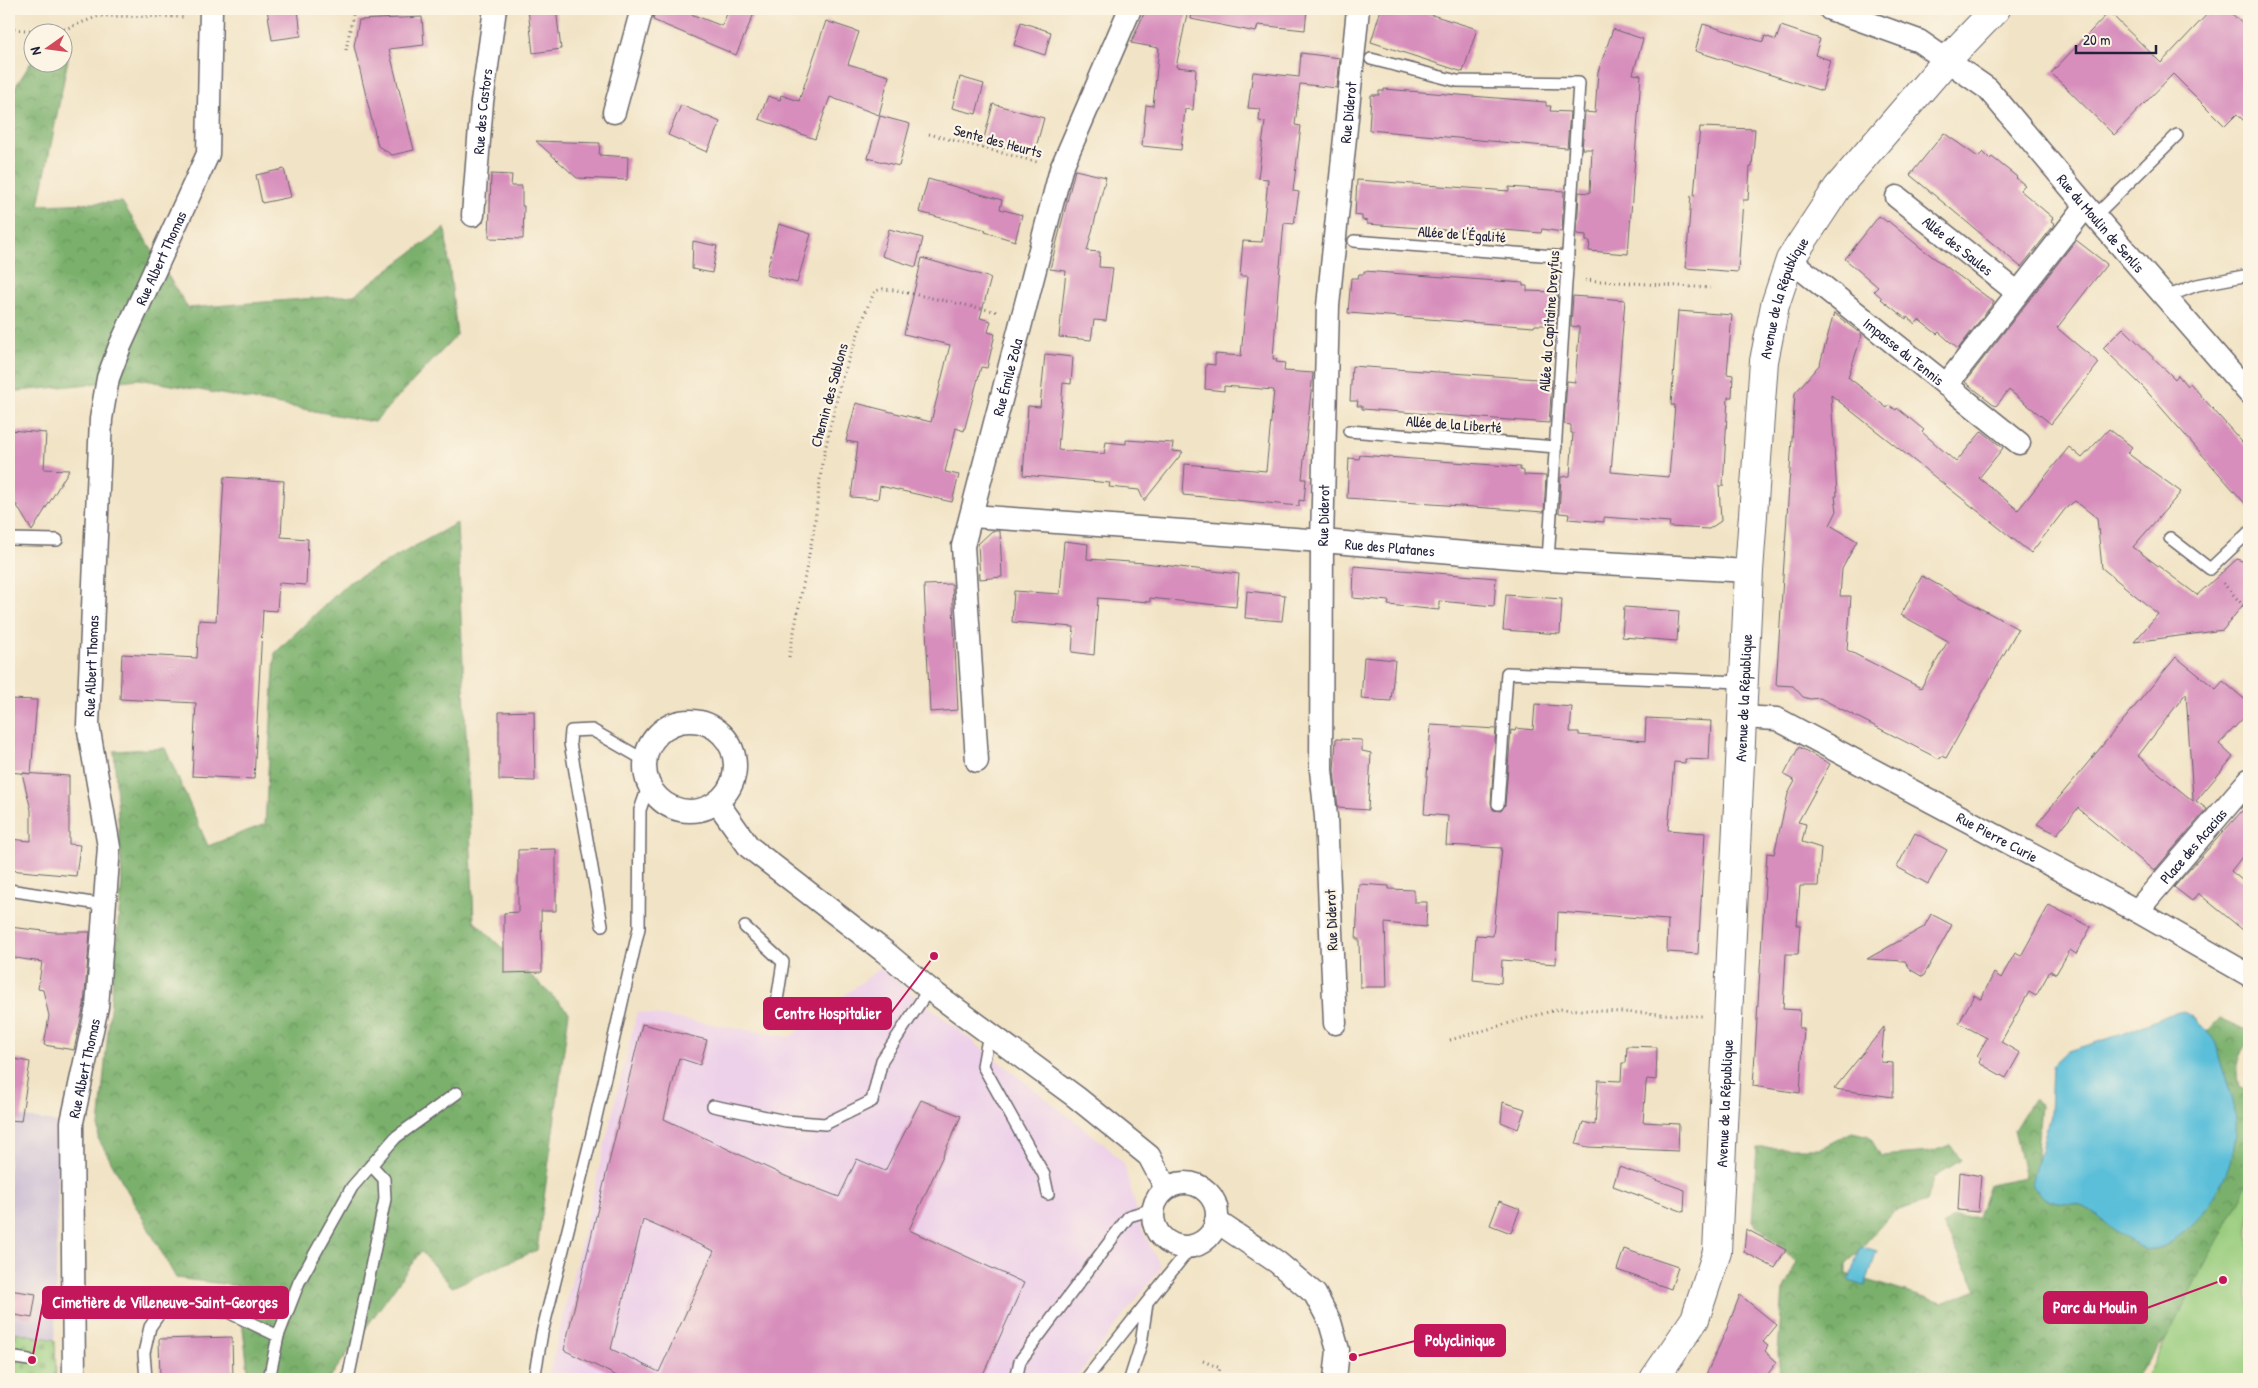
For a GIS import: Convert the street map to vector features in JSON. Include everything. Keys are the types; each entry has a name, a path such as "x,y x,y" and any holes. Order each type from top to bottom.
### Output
{"street":[{"name":"Rue des Castors","path":"473,215 482,102 495,9"},
{"path":"614,112 642,9"},
{"name":"Rue Émile Zola","path":"976,761 964,546 1061,169 1130,9"},
{"name":"Rue Diderot","path":"1335,1024 1326,817 1321,770 1322,541 1328,306 1358,9"},
{"name":"Rue du Moulin de Senlis","path":"1830,9 1919,41 1948,59 1988,89 2249,393"},
{"name":"Avenue de la République","path":"1654,1379 1695,1319 1717,1252 1748,571 1764,361 1775,305 1790,260 1838,187 1948,59 1996,9"},
{"name":"Rue Albert Thomas","path":"74,1379 72,1122 98,1007 109,847 88,725 101,419 108,378 120,346 208,154 211,13"},
{"name":"Allée des Saules","path":"1897,197 2018,293"},
{"path":"1946,385 2018,293 2091,211"},
{"name":"Impasse du Tennis","path":"1790,260 2019,443"},
{"name":"Rue des Platanes","path":"972,516 1322,541 1548,560 1748,571"},
{"name":"Rue Pierre Curie","path":"1741,716 1777,719 2136,911 2249,975"},
{"path":"686,722 709,725 718,732 727,742 733,754 735,767 733,780 727,792 717,802 706,808 692,811 679,810 666,804 656,795 649,784 646,761 649,748 656,737 665,729 686,722"},
{"name":"Place des Acacias","path":"2136,911 2249,780"},
{"path":"717,802 748,847 885,952 929,989 1076,1097 1149,1156 1166,1188"},
{"path":"1182,1183 1200,1186 1214,1201 1217,1211 1216,1221 1208,1238 1192,1247 1181,1247 1162,1238 1152,1220 1156,1201 1166,1188 1182,1183"},
{"path":"1216,1221 1277,1262 1315,1294 1330,1322 1338,1350 1335,1379"}],"lane":[{"name":"Allée du Capitaine Dreyfus","path":"1371,59 1457,81 1579,83 1548,560"},
{"path":"2091,211 2177,135"},
{"name":"Allée de l'Égalité","path":"1354,241 1568,257"},
{"path":"2166,297 2196,284 2249,275"},
{"name":"Allée de la Liberté","path":"1349,431 1556,447"},
{"path":"2170,538 2210,569 2249,532"},
{"path":"9,539 56,540"},
{"path":"1498,804 1507,673 1742,682"},
{"path":"602,925 570,743 571,731 592,730 646,761"},
{"path":"534,1379 542,1333 593,1130 639,928 640,810 649,784"},
{"path":"9,890 105,905"},
{"path":"745,927 783,962 776,1007"},
{"path":"713,1106 786,1121 825,1124 872,1101 882,1060 929,989"},
{"path":"989,1033 983,1066 1044,1174 1048,1194"},
{"path":"269,1379 278,1336 299,1282 352,1187 396,1137 457,1093"},
{"path":"348,1379 385,1198 384,1179 371,1165"},
{"path":"1016,1379 1020,1361 1129,1216 1153,1209"},
{"path":"1086,1379 1192,1247"},
{"path":"1130,1379 1141,1344 1147,1303"},
{"path":"146,1379 144,1353 150,1327 159,1314 170,1307 228,1312 278,1336"},
{"path":"9,1357 29,1360"}],"path":[{"path":"346,50 354,9"},
{"path":"9,29 41,31 65,29 99,16 211,13"},
{"name":"Sente des Heurts","path":"929,134 1061,169"},
{"path":"1567,279 1710,288"},
{"name":"Chemin des Sablons","path":"790,657 814,529 822,463 842,382 868,306 875,292 883,289 894,290 1024,317"},
{"path":"2210,569 2249,612"},
{"path":"2249,690 2249,695"},
{"path":"1450,1040 1559,1009 1727,1018"},
{"path":"1203,1361 1220,1368 1217,1379"}],"shaded area":[{"path":"880,968 1106,1146 1124,1164 1142,1230 1161,1267 1075,1379 548,1379 637,1012 790,1037"},
{"path":"9,1114 59,1123 55,1340 9,1331"}],"green space":[{"path":"25,72 65,72 39,205 122,202 188,308 354,295 445,228 457,335 374,422 139,379 9,392 9,97"},
{"path":"457,523 474,921 569,1012 537,1250 452,1287 421,1251 329,1379 249,1379 238,1286 176,1278 98,1138 122,881 114,751 165,748 208,846 265,824 275,653 348,583"},
{"path":"2220,1018 2249,1031 2249,1042 2239,1058 2237,1074 2239,1087 2249,1090 2249,1195 2190,1309 2133,1379 1778,1379 1780,1378 1778,1351 1783,1290 1797,1262 1752,1221 1757,1148 1821,1148 1852,1132 1869,1136 1881,1156 1931,1152 1950,1145 1961,1160 1933,1178 1927,1201 1893,1212 1846,1265 1846,1274 1942,1303 1977,1289 1943,1225 1953,1217 1978,1217 1989,1184 2025,1177 2014,1130 2033,1099 2041,1105 2037,1149 2041,1184 2193,1047"},
{"path":"2249,1181 2249,1379 2145,1379"},
{"path":"9,1331 55,1340 56,1379 9,1379"}],"water":[{"path":"2175,1012 2184,1012 2192,1017 2216,1044 2235,1110 2235,1141 2223,1179 2203,1213 2172,1242 2162,1247 2147,1249 2126,1239 2086,1208 2046,1199 2038,1193 2032,1184 2050,1115 2052,1066 2068,1051 2123,1034"},
{"path":"1860,1246 1877,1251 1865,1286 1849,1281"}],"building":[{"path":"267,9 298,9 301,36 272,40"},
{"path":"528,9 556,9 561,49 533,53"},
{"path":"655,9 678,9 722,26 729,9 756,9 736,55 653,20"},
{"path":"1146,9 1188,9 1176,67 1196,69 1193,110 1185,109 1181,150 1142,146 1146,105 1153,106 1159,48 1131,43"},
{"path":"1192,9 1307,9 1305,30 1258,25 1256,32 1191,19"},
{"path":"1381,9 1413,9 1477,29 1463,72 1371,42"},
{"path":"2212,9 2227,9 2249,30 2249,126 2237,114 2225,126 2173,74 2114,135 2051,73 2109,12 2161,63"},
{"path":"422,17 424,45 389,49 414,150 392,155 378,146 354,46 359,20"},
{"path":"826,21 859,32 848,64 889,76 879,115 830,97 815,139 759,119 768,96 780,100 781,95 799,101"},
{"path":"1021,22 1051,32 1045,55 1014,45"},
{"path":"1703,24 1763,42 1765,36 1776,40 1781,26 1820,39 1815,55 1830,60 1822,91 1695,51"},
{"path":"1613,29 1643,39 1633,74 1641,75 1628,254 1589,251 1590,241 1586,241 1586,235 1577,234 1579,192 1590,193 1592,149 1582,149 1585,112 1595,113 1598,72"},
{"path":"1301,53 1340,58 1337,88 1300,84 1295,125 1301,126 1293,191 1299,192 1294,224 1284,223 1278,288 1273,359 1277,359 1276,362 1285,363 1284,371 1313,373 1302,479 1306,479 1304,501 1299,500 1299,506 1183,495 1185,464 1266,471 1274,390 1224,386 1224,391 1205,389 1206,364 1215,365 1215,354 1241,356 1248,276 1240,276 1243,241 1262,242 1268,179 1258,178 1265,122 1259,121 1260,109 1248,108 1253,72 1299,77"},
{"path":"960,77 984,84 976,114 952,108"},
{"path":"1384,89 1546,102 1546,106 1551,106 1550,111 1570,112 1567,148 1369,130 1371,95 1379,95 1379,91 1384,91"},
{"path":"993,104 1044,118 1035,151 1023,148 1022,152 983,142"},
{"path":"681,105 720,122 707,152 668,135"},
{"path":"880,116 910,124 899,166 868,158"},
{"path":"1700,127 1755,129 1748,200 1743,200 1738,272 1686,268 1691,195 1694,196"},
{"path":"1944,133 1978,157 1983,152 1990,159 1992,157 2025,185 2020,190 2053,218 2051,221 2055,224 2021,267 1910,175"},
{"path":"536,141 600,143 599,155 628,157 627,180 577,178"},
{"path":"284,169 291,197 262,203 256,175"},
{"path":"1075,170 1106,177 1087,251 1100,252 1099,267 1113,268 1106,321 1094,320 1091,340 1059,337 1066,271 1050,269"},
{"path":"491,174 512,175 511,186 522,186 522,206 524,206 523,239 489,238"},
{"path":"928,179 1002,200 1000,209 1022,215 1015,241 985,232 986,230 919,212"},
{"path":"1357,180 1509,191 1509,187 1564,191 1562,232 1542,229 1541,233 1491,229 1486,230 1486,233 1367,224 1367,221 1362,220 1362,216 1355,215"},
{"path":"1879,216 1994,302 1958,349 1939,332 1937,334 1919,320 1915,324 1907,317 1906,319 1881,299 1874,291 1878,287 1845,259"},
{"path":"779,224 811,234 797,283 766,275"},
{"path":"889,229 923,238 916,267 882,256"},
{"path":"2076,240 2107,264 2057,328 2099,363 2051,424 2009,390 1996,406 1965,382"},
{"path":"693,241 717,246 712,273 692,269"},
{"path":"922,258 991,278 980,318 991,321 988,332 995,334 987,368 981,367 964,431 956,428 945,472 959,475 952,502 880,486 878,499 851,497 858,443 846,441 856,403 931,422 950,345 904,334"},
{"path":"1364,271 1523,283 1523,286 1527,286 1527,291 1554,292 1554,295 1558,295 1556,325 1535,325 1534,327 1348,313 1351,278 1358,278 1359,274 1364,274"},
{"path":"1573,296 1625,300 1611,472 1669,477 1675,405 1671,405 1678,311 1732,315 1727,374 1733,375 1732,397 1728,397 1723,486 1719,486 1721,521 1709,529 1669,527 1670,522 1604,517 1604,522 1568,519 1569,514 1559,513 1561,477 1570,476 1573,433 1571,433 1571,425 1564,424 1567,381 1575,382 1579,335 1579,327 1571,326"},
{"path":"1834,313 1862,335 1848,377 1887,408 1889,405 1896,410 1897,408 1924,430 1922,432 1956,462 1982,431 2003,448 1979,478 2018,510 2069,447 2082,458 2109,429 2132,447 2127,453 2181,492 2133,547 2197,595 2237,559 2249,564 2249,597 2223,630 2134,642 2158,614 2102,568 2097,518 2075,501 2066,508 2031,553 1831,395 1837,511 1830,525 1857,541 1842,569 1840,596 1851,596 1847,650 1921,688 1948,641 1901,615 1922,576 2018,629 1946,758 1941,756 1939,759 1820,698 1810,699 1803,697 1793,686 1776,685 1795,393 1820,364"},
{"path":"2123,328 2175,379 2178,375 2187,386 2190,383 2249,450 2249,508 2143,387 2103,348"},
{"path":"1045,354 1073,357 1071,384 1063,383 1058,450 1104,454 1106,442 1126,444 1126,440 1173,443 1172,451 1183,452 1144,501 1139,490 1109,487 1110,483 1023,475 1028,406 1040,407"},
{"path":"1352,366 1552,380 1549,423 1362,409 1362,406 1357,406 1358,401 1350,401"},
{"path":"9,430 46,433 44,469 69,470 32,531 16,504 9,504"},
{"path":"1360,455 1520,467 1520,470 1524,471 1524,475 1546,476 1544,512 1347,498 1349,458 1359,459"},
{"path":"224,477 284,481 281,537 308,539 306,585 279,583 277,611 263,610 254,779 192,776 196,703 120,699 122,654 197,658 199,620 216,621"},
{"path":"992,531 1000,531 1002,577 980,579 978,544"},
{"path":"1064,541 1088,544 1087,559 1145,563 1239,574 1236,607 1150,598 1150,602 1098,598 1094,655 1072,652 1074,627 1012,622 1014,591 1060,594"},
{"path":"1354,566 1496,578 1494,606 1439,601 1439,610 1388,605 1389,601 1353,598"},
{"path":"952,584 958,710 930,712 924,585"},
{"path":"1247,591 1285,595 1282,621 1245,618"},
{"path":"1506,595 1562,599 1560,634 1503,630"},
{"path":"1624,607 1679,611 1677,641 1622,637"},
{"path":"1364,657 1395,660 1391,701 1361,699"},
{"path":"2176,657 2216,689 2223,681 2249,703 2249,712 2219,744 2233,757 2196,801 2207,809 2154,871 2078,808 2057,834 2037,824","holes":["2186,693 2193,801 2138,756"]},
{"path":"9,699 37,700 31,774 9,772"},
{"path":"1535,704 1572,707 1570,732 1579,732 1579,735 1645,741 1646,718 1711,721 1709,760 1685,759 1685,763 1674,762 1668,830 1705,833 1698,954 1667,952 1668,920 1558,912 1556,964 1502,960 1501,983 1473,980 1476,935 1493,936 1502,848 1446,845 1448,816 1424,814 1431,725 1496,729 1491,803 1493,810 1501,811 1505,805 1511,730 1515,731 1516,728 1533,730"},
{"path":"534,711 535,781 499,780 499,712"},
{"path":"1336,739 1362,740 1362,751 1371,753 1368,810 1338,808 1334,771"},
{"path":"1799,747 1830,764 1798,822 1806,824 1802,842 1821,848 1818,886 1800,886 1797,925 1800,925 1798,954 1786,954 1783,1009 1800,1010 1799,1028 1804,1028 1800,1093 1753,1086 1767,853 1774,854 1788,794 1795,781 1784,775"},
{"path":"22,773 69,776 69,844 80,845 76,876 9,870 9,839 31,841 31,810"},
{"path":"2249,803 2249,848 2231,871 2249,886 2249,935 2198,893 2192,901 2174,887"},
{"path":"1915,833 1947,850 1928,884 1897,867"},
{"path":"556,849 556,911 541,911 542,972 504,973 504,913 518,912 518,850"},
{"path":"1359,884 1389,886 1389,889 1414,890 1414,902 1427,902 1426,927 1385,923 1387,987 1360,987 1359,939 1356,939"},
{"path":"2049,905 2091,927 2076,954 2070,950 2056,974 2050,971 2036,996 2029,992 2001,1042 2020,1053 2006,1078 1979,1063 1981,1058 1977,1056 1987,1038 1959,1023 1974,995 1981,999 1994,973 2001,978 2015,953 2021,956"},
{"path":"1931,914 1952,925 1923,977 1911,970 1905,961 1867,959 1924,927"},
{"path":"9,927 53,932 90,932 84,1005 74,1050 44,1045 49,1016 43,990 38,989 42,962 9,957"},
{"path":"642,1024 707,1040 700,1065 679,1058 664,1119 785,1176 839,1197 857,1159 885,1171 921,1100 961,1116 909,1230 1024,1283 981,1379 623,1379 564,1350","holes":["643,1220 714,1251 659,1372 611,1349"]},
{"path":"1884,1027 1881,1062 1893,1063 1893,1097 1834,1089"},
{"path":"1627,1046 1657,1047 1656,1080 1647,1079 1643,1122 1679,1124 1678,1151 1588,1147 1576,1144 1583,1122 1595,1125 1598,1080 1621,1081 1622,1063 1626,1063"},
{"path":"9,1058 30,1062 21,1121 9,1120"},
{"path":"1503,1102 1525,1109 1518,1129 1501,1122"},
{"path":"1619,1167 1685,1190 1684,1212 1613,1186"},
{"path":"1960,1172 1981,1176 1978,1212 1958,1210"},
{"path":"1499,1201 1520,1209 1511,1233 1490,1225"},
{"path":"1746,1229 1786,1250 1775,1268 1744,1252"},
{"path":"1624,1249 1678,1267 1671,1289 1617,1270"},
{"path":"9,1290 36,1294 32,1318 9,1314"},
{"path":"1740,1295 1777,1325 1763,1342 1768,1346 1765,1351 1777,1362 1764,1379 1737,1379 1733,1376 1730,1379 1704,1379 1726,1331"},
{"path":"232,1337 233,1379 160,1379 159,1339"}],"place":[{"name":"Centre Hospitalier","path":"934,956"},
{"name":"Parc du Moulin","path":"2223,1280"},
{"name":"Polyclinique","path":"1353,1357"},
{"name":"Cimetière de Villeneuve-Saint-Georges","path":"32,1360"}]}
